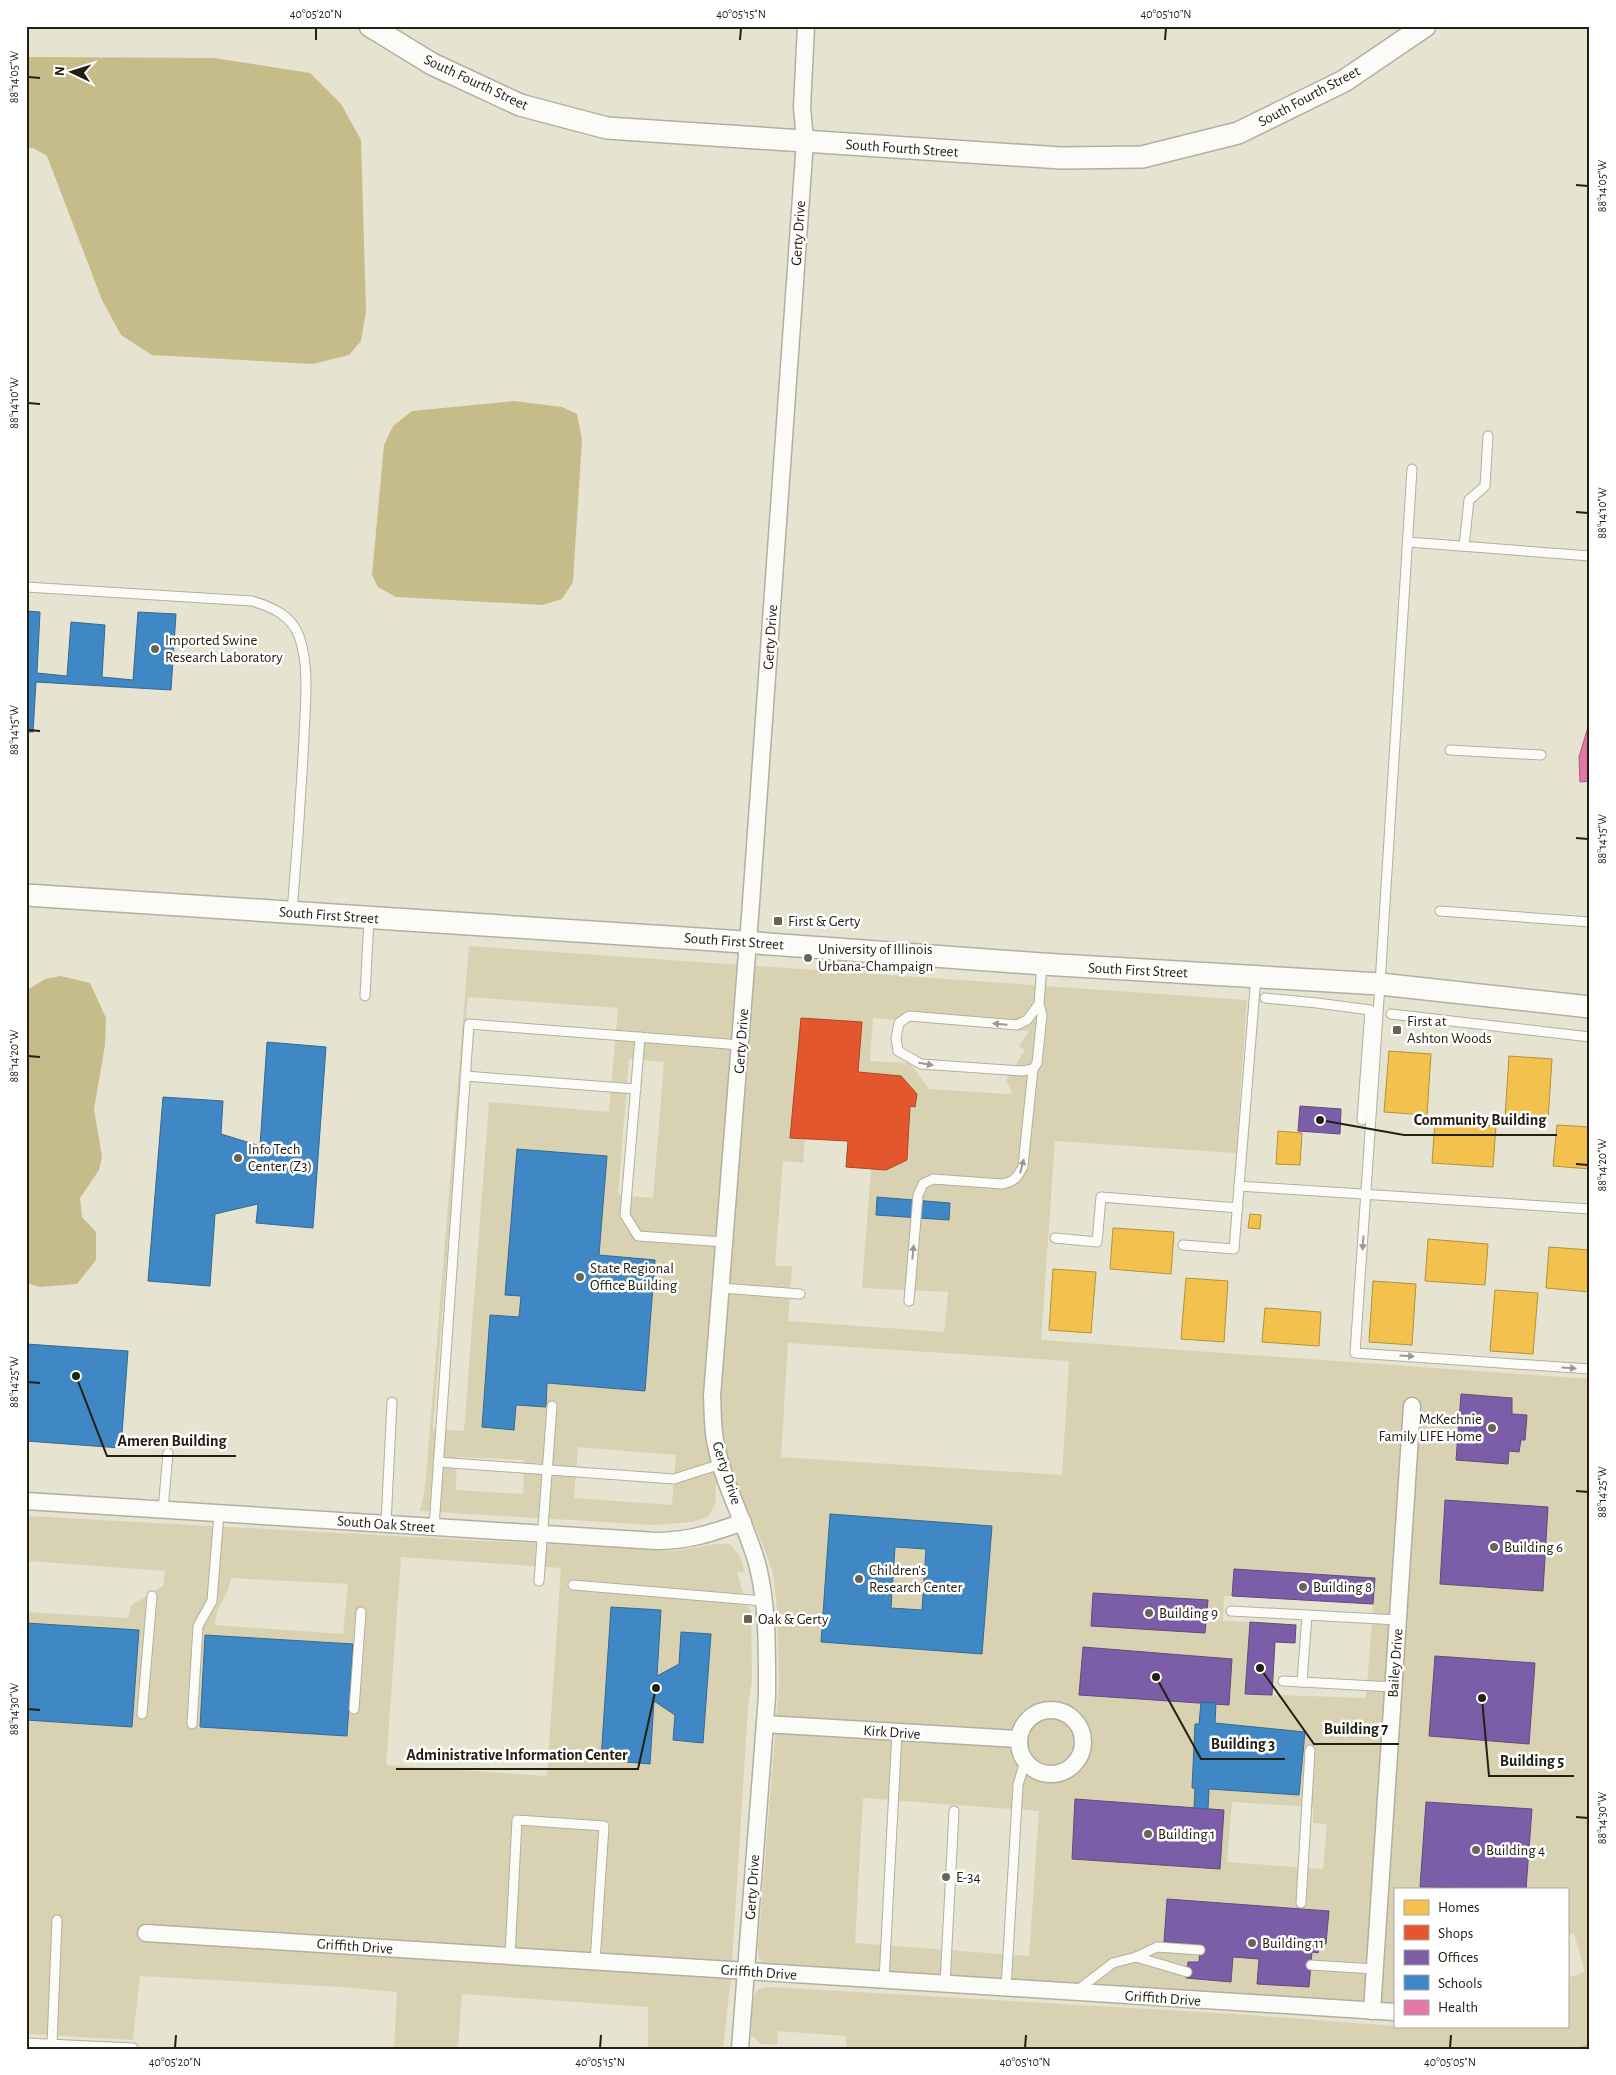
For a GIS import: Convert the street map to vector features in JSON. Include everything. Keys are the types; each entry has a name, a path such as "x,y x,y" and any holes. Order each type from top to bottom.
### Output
{"street":[{"name":"South Fourth Street","path":"370,26 432,64 520,105 607,128 1061,158 1142,157 1238,133 1344,81 1425,26"},
{"name":"Gerty Drive","path":"740,2049 767,1687 764,1601 758,1568 716,1445 712,1396 741,1045 805,142 802,108 806,26"},
{"name":"South First Street","path":"26,895 748,942 1042,964 1380,984 1590,1007"},
{"name":"Bailey Drive","path":"1372,2011 1412,1406"},
{"name":"South Oak Street","path":"26,1501 676,1541 698,1538 743,1522"},
{"path":"1056,1710 1067,1713 1075,1720 1081,1729 1084,1739 1083,1750 1079,1760 1072,1768 1052,1775 1041,1773 1025,1761 1019,1747 1019,1740 1027,1720 1036,1713 1056,1710"},
{"name":"Kirk Drive","path":"765,1724 1019,1740"},
{"name":"Griffith Drive","path":"146,1933 1394,2012"}],"lane":[{"path":"1464,546 1469,500 1485,486 1488,436"},
{"path":"1412,469 1355,1353 1590,1369"},
{"path":"1408,542 1590,556"},
{"path":"26,587 252,601 271,607 287,617 298,634 305,661 302,770 292,912"},
{"path":"1450,750 1540,756"},
{"path":"1440,911 1590,922"},
{"path":"365,996 369,918"},
{"path":"909,1301 918,1195 923,1184 933,1179 1011,1183 1019,1176 1023,1166 1033,1069 1037,1063 1042,1015 1039,1004 1042,964"},
{"path":"1183,1245 1234,1249 1256,976"},
{"path":"1265,998 1370,1010 1362,1120"},
{"path":"1033,1069 1022,1071 921,1064 898,1051 896,1038 899,1023 909,1016 1017,1025 1027,1020 1039,1004"},
{"path":"1391,1014 1590,1037"},
{"path":"434,1527 469,1024 741,1045"},
{"path":"640,1038 625,1214 638,1236 725,1242"},
{"path":"465,1076 636,1089"},
{"path":"1239,1186 1590,1209"},
{"path":"1055,1238 1097,1242 1101,1197 1238,1208"},
{"path":"721,1288 800,1294"},
{"path":"386,1524 392,1402"},
{"path":"539,1581 552,1406"},
{"path":"164,1510 168,1452"},
{"path":"438,1462 674,1480 721,1464"},
{"path":"192,1724 198,1626 212,1600 219,1513"},
{"path":"573,1585 764,1601"},
{"path":"142,1714 152,1596"},
{"path":"1231,1610 1398,1620"},
{"path":"354,1709 361,1612"},
{"path":"1302,1682 1307,1615"},
{"path":"1283,1681 1393,1687"},
{"path":"884,1980 897,1732"},
{"path":"1301,1903 1310,1750"},
{"path":"1006,1988 1018,1786 1025,1761"},
{"path":"945,1984 954,1811"},
{"path":"510,1956 517,1820 604,1826 595,1962"},
{"path":"52,2044 57,1920"},
{"path":"1074,1992 1113,1963 1156,1947 1200,1950"},
{"path":"1136,1956 1187,1972"},
{"path":"1311,1966 1375,1969"},
{"path":"26,2043 134,2048"}],"shaded area":[{"path":"26,57 214,58 310,73 341,104 361,140 366,311 361,341 349,355 313,364 152,355 121,335 102,300 47,156 33,148 26,148"},
{"path":"514,401 562,407 577,414 582,439 573,582 562,599 543,605 396,597 378,587 372,575 384,445 393,426 412,411"},
{"path":"469,946 1247,1000 1236,1153 1055,1141 1041,1340 1590,1379 1590,2049 846,2049 846,2036 778,2031 777,2045 761,2044 751,2035 753,2006 757,1991 766,1987 1236,2014 1394,2026 1394,2028 1568,2028 1568,1978 1585,1972 1574,1933 1568,1935 1568,1888 1526,1888 1532,1809 1426,1802 1421,1887 1434,1888 1394,1888 1394,2006 769,1966 760,1959 758,1948 779,1685 777,1610 773,1573 734,1479 721,1465 715,1490 716,1502 709,1516 693,1522 653,1525 420,1511 425,1488","holes":["468,997 618,1008 609,1112 489,1102 464,1431 433,1429","801,1018 861,1022 858,1072 901,1076 917,1094 915,1106 910,1106 907,1160 886,1170 871,1169 862,1288 948,1292 944,1332 788,1321 792,1266 775,1266 783,1161 803,1163 805,1139 790,1137","873,1018 1029,1031 1019,1046 1025,1050 1006,1080 1012,1092 1007,1094 929,1089 910,1063 870,1061","629,1059 664,1062 653,1198 618,1195","517,1150 607,1156 599,1255 654,1260 644,1391 547,1383 546,1407 516,1405 513,1430 482,1427 490,1315 519,1317 521,1296 505,1295","788,1343 1069,1361 1062,1475 781,1457","578,1447 676,1455 672,1505 574,1498","457,1457 524,1460 523,1494 456,1490","1445,1501 1542,1591 1440,1584","830,1514 992,1527 982,1654 821,1642","1234,1569 1375,1578 1366,1698 1246,1694 1250,1622 1223,1621 1224,1596 1232,1596","1083,1647 1232,1659 1229,1705 1216,1703 1215,1723 1305,1732 1299,1795 1209,1789 1208,1809 1220,1869 1072,1858 1075,1799 1194,1808 1195,1788 1192,1788 1195,1724 1199,1724 1201,1702 1080,1695","1435,1656 1535,1663 1529,1743 1430,1736","863,1798 1039,1811 1029,1956 855,1943","1232,1802 1313,1807 1313,1823 1327,1824 1323,1869 1227,1862","1167,1899 1329,1911 1326,1944 1319,1944 1318,1953 1312,1952 1309,1987 1258,1984 1259,1959 1233,1957 1231,1982 1187,1978 1188,1962 1199,1962 1200,1945 1164,1942"]},
{"path":"61,976 90,983 106,1018 105,1045 94,1109 102,1157 99,1170 80,1198 82,1217 96,1232 96,1260 77,1284 40,1287 26,1283 26,991 45,979"},
{"path":"26,1516 674,1551 716,1544 730,1544 740,1557 745,1572 737,1572 746,1605 751,1610 752,1679 748,1707 731,1978 723,2049 648,2049 648,2007 462,1994 458,2049 394,2049 397,1992 342,1987 140,1976 133,2040 26,2034 26,1612 128,1618 131,1605 163,1586 165,1571 28,1561 26,1577","holes":["401,1557 561,1568 547,1776 386,1765","231,1578 348,1584 343,1634 215,1625 217,1613 228,1590","611,1607 661,1610 657,1676 679,1664 681,1632 711,1634 703,1743 673,1740 675,1715 654,1701 649,1764 601,1760"]},
{"path":"895,1547 926,1549 922,1610 891,1608"}],"building: Homes":[{"path":"1389,1051 1431,1054 1427,1115 1384,1112"},
{"path":"1509,1056 1552,1059 1548,1120 1505,1118"},
{"path":"1435,1121 1496,1126 1493,1167 1432,1163"},
{"path":"1557,1125 1590,1127 1590,1169 1553,1166"},
{"path":"1278,1131 1302,1133 1300,1165 1276,1164"},
{"path":"1250,1214 1261,1215 1260,1229 1248,1228"},
{"path":"1113,1228 1174,1232 1171,1274 1110,1269"},
{"path":"1428,1239 1488,1244 1485,1285 1425,1281"},
{"path":"1549,1247 1590,1250 1590,1292 1546,1288"},
{"path":"1053,1269 1096,1272 1091,1333 1049,1330"},
{"path":"1186,1278 1228,1281 1224,1342 1181,1339"},
{"path":"1373,1281 1416,1284 1412,1345 1369,1342"},
{"path":"1495,1290 1538,1293 1533,1354 1490,1351"},
{"path":"1265,1308 1321,1312 1319,1346 1262,1342"}],"building: Shops":[{"path":"801,1018 862,1022 858,1072 901,1076 917,1094 915,1107 910,1106 907,1160 886,1170 846,1167 848,1141 790,1138"}],"building: Offices":[{"path":"1300,1106 1341,1109 1340,1134 1298,1131"},
{"name":"McKechnie Family LIFE Home","path":"1461,1394 1512,1398 1512,1414 1527,1415 1525,1440 1521,1440 1519,1452 1509,1451 1508,1464 1456,1460"},
{"name":"Building 6","path":"1445,1500 1548,1507 1543,1591 1440,1584"},
{"name":"Building 8","path":"1234,1569 1375,1578 1373,1604 1232,1596"},
{"name":"Building 9","path":"1093,1593 1208,1600 1205,1633 1091,1626"},
{"path":"1250,1622 1296,1625 1295,1643 1275,1642 1272,1695 1245,1694"},
{"path":"1083,1647 1232,1659 1229,1705 1079,1695"},
{"path":"1435,1656 1535,1663 1529,1744 1429,1736"},
{"name":"Building 1","path":"1075,1799 1224,1810 1220,1869 1072,1859"},
{"name":"Building 4","path":"1426,1802 1532,1809 1526,1888 1420,1887"},
{"name":"Building 11","path":"1167,1899 1329,1911 1326,1944 1319,1944 1318,1953 1312,1952 1309,1987 1257,1984 1259,1959 1233,1957 1231,1982 1186,1978 1188,1962 1199,1962 1200,1945 1164,1942"}],"building: Schools":[{"name":"Imported Swine Research Laboratory","path":"26,611 40,612 37,673 67,676 71,622 105,625 102,677 133,680 138,612 176,614 171,690 36,682 33,732 26,732"},
{"name":"Info Tech Center (Z3)","path":"267,1042 326,1047 313,1228 256,1223 258,1204 215,1214 210,1286 148,1281 163,1097 223,1101 221,1134 260,1146"},
{"name":"State Regional Office Building","path":"517,1149 607,1156 599,1255 655,1260 645,1391 547,1383 546,1407 516,1405 514,1430 482,1427 490,1315 519,1317 521,1296 505,1295"},
{"path":"877,1197 950,1203 949,1220 876,1215"},
{"path":"26,1344 128,1351 121,1448 26,1441"},
{"name":"Children's Research Center","path":"830,1514 992,1526 982,1654 821,1642","holes":["895,1547 926,1549 922,1610 891,1608"]},
{"path":"611,1607 661,1610 657,1676 679,1664 681,1632 711,1634 703,1743 673,1740 675,1715 654,1701 650,1764 601,1760"},
{"path":"26,1623 139,1630 132,1727 26,1720"},
{"path":"205,1635 353,1644 347,1736 200,1727"},
{"path":"1201,1702 1216,1703 1215,1723 1305,1732 1299,1795 1209,1789 1208,1809 1194,1808 1195,1788 1192,1788 1195,1724 1199,1724"}],"building: Health":[{"path":"1588,727 1590,728 1590,781 1580,782 1579,757"}],"waterway":[{"path":"1582,2049 1590,2046"}],"place":[{"name":"Imported Swine Research Laboratory","path":"155,649"},
{"name":"First & Gerty","path":"778,921"},
{"name":"University of Illinois Urbana-Champaign","path":"808,958"},
{"name":"First at Ashton Woods","path":"1397,1030"},
{"name":"Community Building","path":"1320,1120"},
{"name":"Info Tech Center (Z3)","path":"238,1158"},
{"name":"State Regional Office Building","path":"580,1277"},
{"name":"Ameren Building","path":"76,1376"},
{"name":"McKechnie Family LIFE Home","path":"1492,1428"},
{"name":"Building 6","path":"1494,1547"},
{"name":"Children's Research Center","path":"859,1579"},
{"name":"Building 8","path":"1303,1587"},
{"name":"Building 9","path":"1149,1613"},
{"name":"Oak & Gerty","path":"748,1619"},
{"name":"Building 7","path":"1260,1668"},
{"name":"Building 3","path":"1156,1677"},
{"name":"Administrative Information Center","path":"656,1688"},
{"name":"Building 5","path":"1482,1698"},
{"name":"Building 1","path":"1148,1834"},
{"name":"Building 4","path":"1476,1850"},
{"name":"E-34","path":"946,1877"},
{"name":"Building 11","path":"1252,1943"}]}
